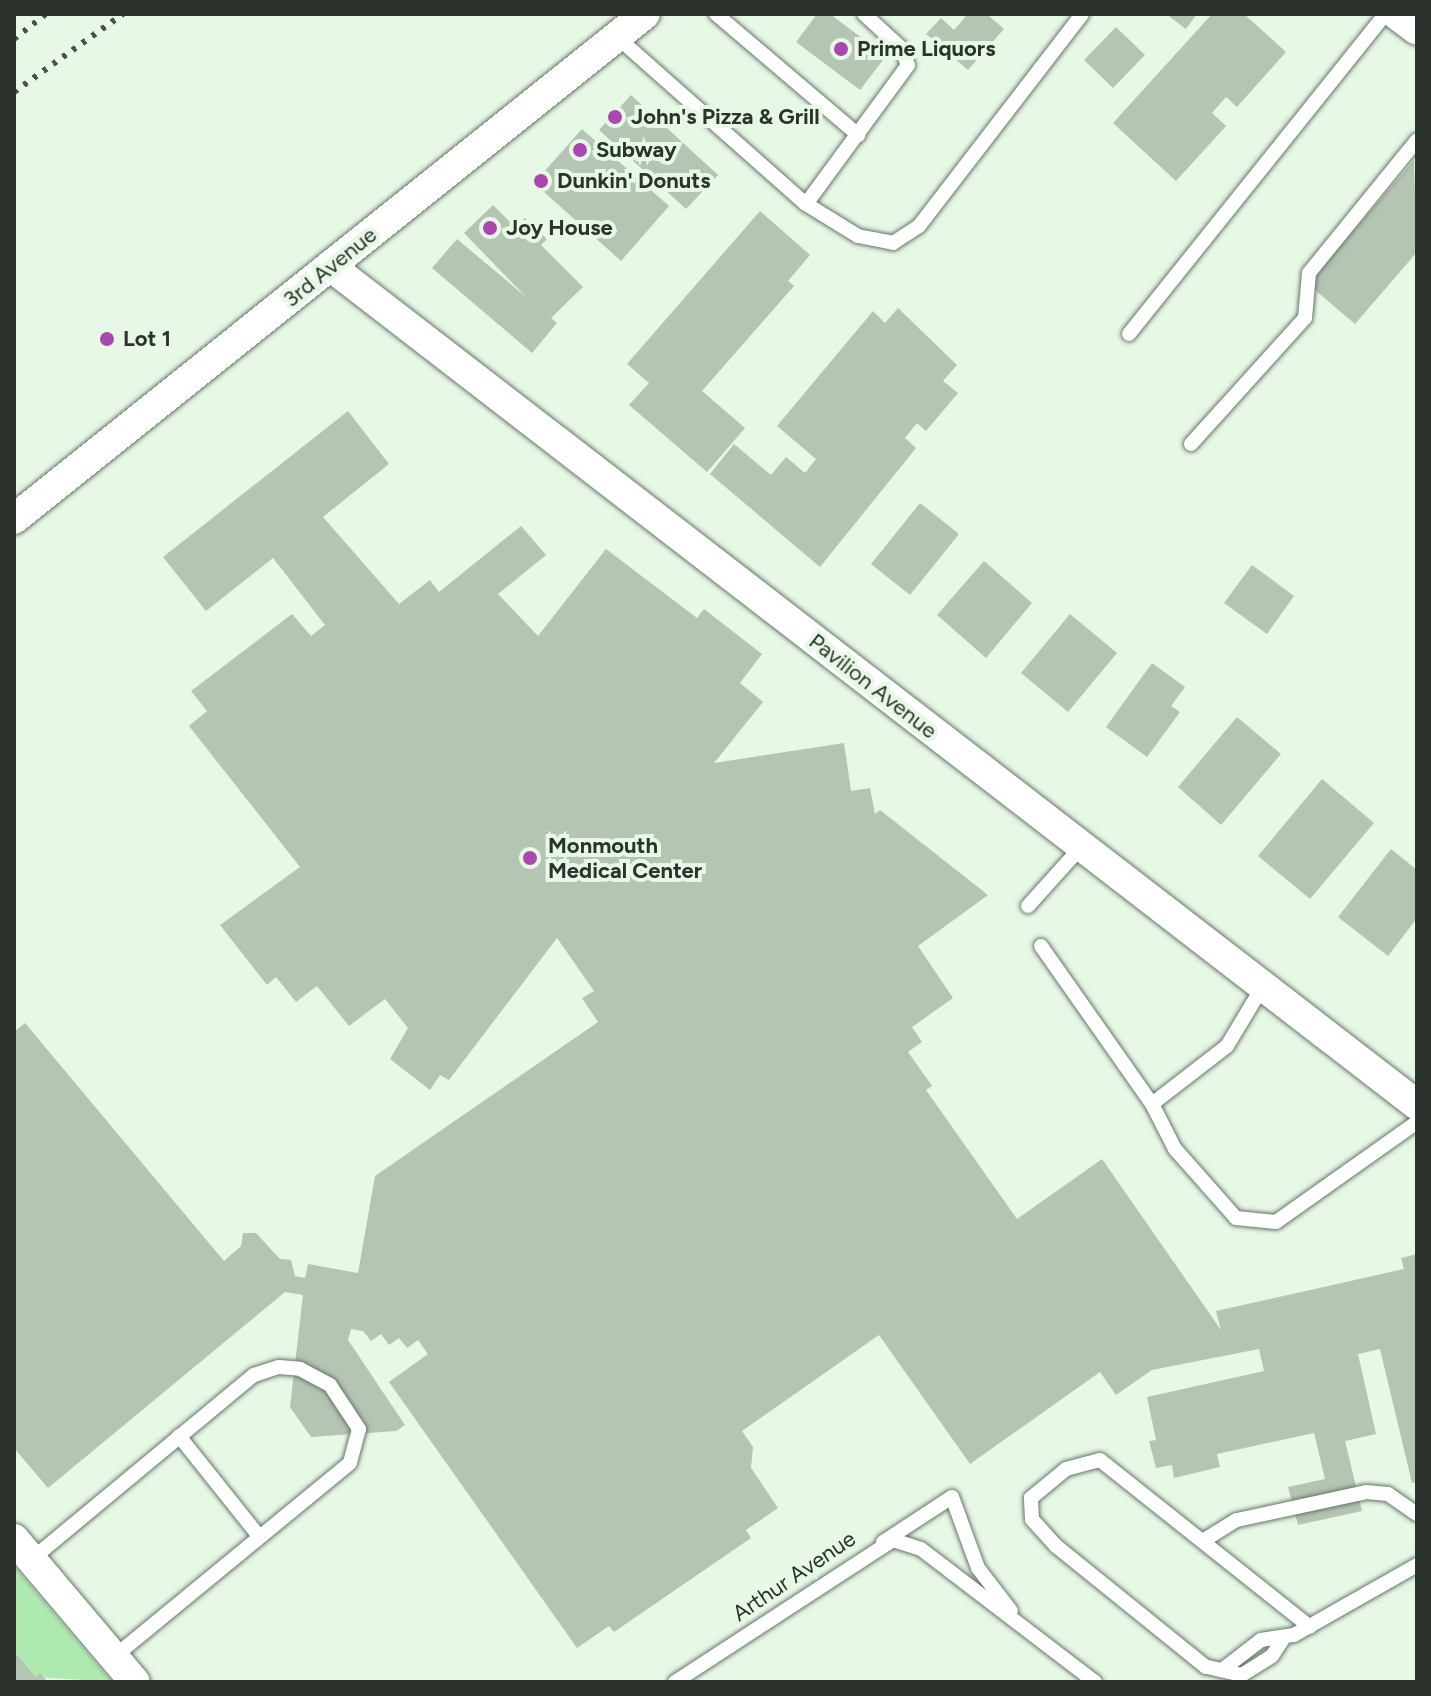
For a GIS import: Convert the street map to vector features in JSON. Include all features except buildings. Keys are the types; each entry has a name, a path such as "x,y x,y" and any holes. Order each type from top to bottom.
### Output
{"street":[{"name":"3rd Avenue","path":"14,519 645,14"},
{"path":"1396,14 1417,30"},
{"name":"Pavilion Avenue","path":"330,266 1417,1105"},
{"path":"23,1549 135,1682"}],"lane":[{"path":"716,14 858,135"},
{"path":"806,204 908,65 901,48 864,14"},
{"path":"617,37 806,204 858,236 893,243 919,226 1082,14"},
{"path":"1129,334 1385,14"},
{"path":"1191,444 1305,318 1309,273 1417,140"},
{"path":"1028,906 1082,846"},
{"path":"1041,946 1152,1104 1187,1164 1236,1218 1253,1225 1276,1222 1417,1122"},
{"path":"1152,1104 1227,1046 1263,986"},
{"path":"23,1549 179,1436 254,1375 279,1367 300,1369 330,1385 359,1429 358,1447 350,1463 258,1535 114,1657"},
{"path":"179,1436 258,1535"},
{"path":"1310,1627 1206,1539 1100,1460 1066,1469 1039,1488 1028,1508 1089,1575 1206,1667 1222,1670 1261,1640 1283,1639 1310,1627 1417,1565"},
{"path":"1206,1539 1237,1520 1366,1492 1388,1494 1417,1514"},
{"path":"879,1545 952,1497 973,1554 1004,1602 1064,1659"},
{"name":"Arthur Avenue","path":"675,1682 879,1545 906,1543 946,1568 1095,1682"},
{"path":"946,1568 966,1569 973,1554"}],"green space":[{"path":"14,1566 112,1682 36,1677 14,1651"}],"railway":[{"path":"14,39 46,14"},
{"path":"14,92 123,14"}],"place":[{"name":"Prime Liquors","path":"841,49"},
{"name":"John's Pizza & Grill","path":"615,117"},
{"name":"Subway","path":"580,150"},
{"name":"Dunkin' Donuts","path":"541,181"},
{"name":"Joy House","path":"490,228"},
{"name":"Lot 1","path":"107,339"},
{"name":"Monmouth Medical Center","path":"530,858"}]}
